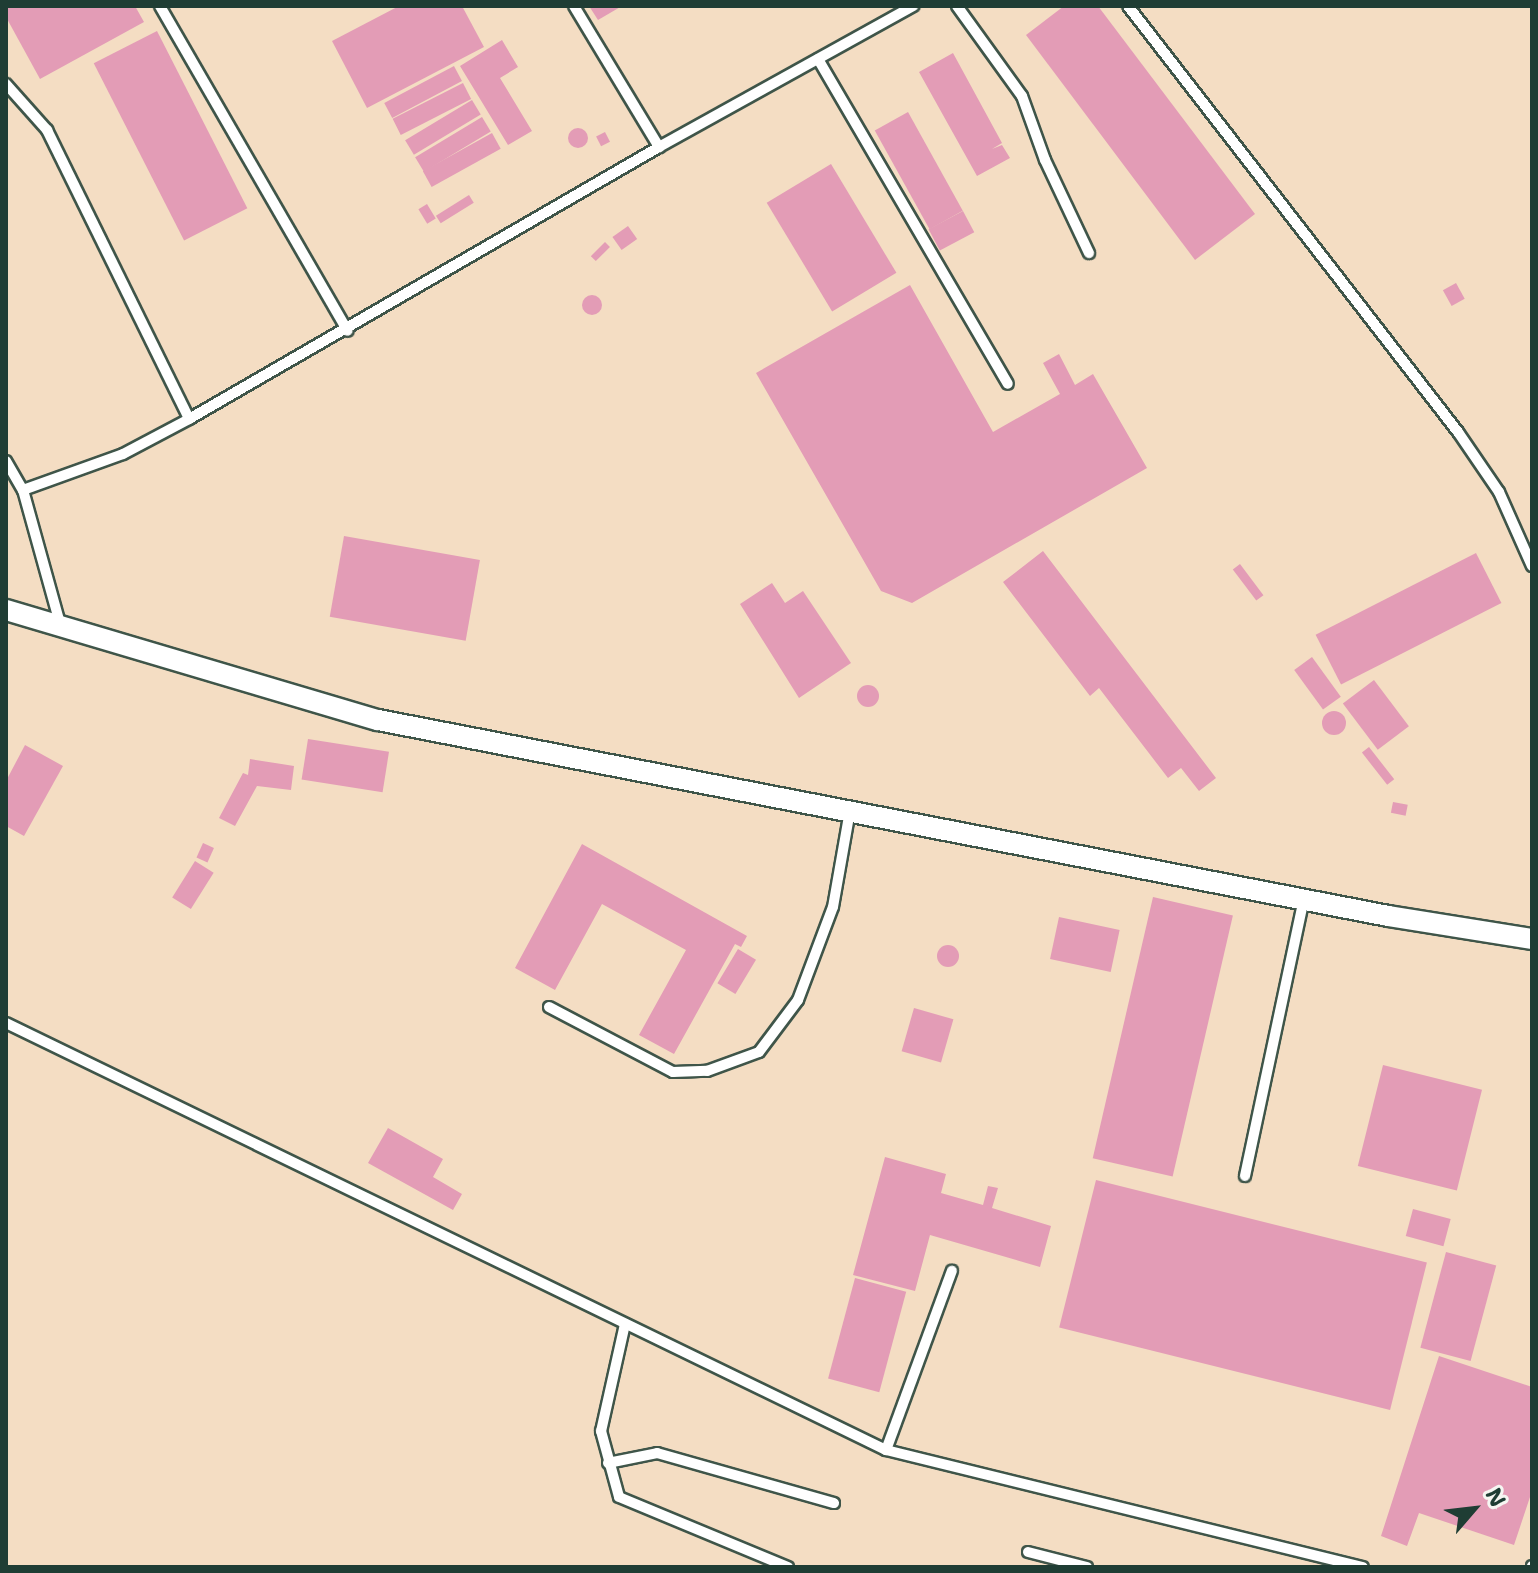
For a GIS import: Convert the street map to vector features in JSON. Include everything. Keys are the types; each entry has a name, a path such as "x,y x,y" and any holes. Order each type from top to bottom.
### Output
{"street":[{"path":"6,610 60,623 378,720 1532,939"}],"lane":[{"path":"160,6 348,331"},
{"path":"574,6 659,147"},
{"path":"23,490 123,454 189,419 348,331 659,147 913,6"},
{"path":"957,6 1022,96 1045,160 1089,253"},
{"path":"1128,6 1458,432 1499,492 1532,566"},
{"path":"818,59 1008,384"},
{"path":"6,84 47,130 189,419"},
{"path":"6,461 23,490 60,623"},
{"path":"549,1007 673,1072 707,1071 759,1052 798,1000 833,907 850,811"},
{"path":"1245,1176 1304,898"},
{"path":"6,1023 886,1450 1363,1567"},
{"path":"886,1450 952,1271"},
{"path":"625,1324 601,1431 619,1497 788,1567"},
{"path":"608,1463 657,1453 834,1503"},
{"path":"1028,1552 1087,1567"}],"building":[{"path":"6,6 135,6 144,22 40,79 6,17"},
{"path":"399,6 462,6 484,47 367,108 332,41"},
{"path":"589,6 622,6 598,20"},
{"path":"1064,6 1098,6 1255,214 1195,260 1026,35"},
{"path":"157,31 247,208 184,241 94,63"},
{"path":"502,40 518,67 500,78 532,131 508,145 460,66"},
{"path":"953,53 1002,143 992,149 1002,145 1010,158 977,176 919,72"},
{"path":"454,66 462,81 392,118 384,103"},
{"path":"463,83 471,99 401,135 393,119"},
{"path":"472,100 481,115 414,155 405,140"},
{"path":"908,112 963,211 930,229 875,130"},
{"path":"482,117 491,132 424,172 415,157"},
{"path":"578,128 585,131 588,138 585,145 578,148 571,145 568,138 571,131"},
{"path":"605,132 610,142 601,146 596,137"},
{"path":"492,133 501,149 432,187 423,171"},
{"path":"831,164 896,273 832,311 767,203"},
{"path":"469,195 474,203 441,223 436,216"},
{"path":"427,204 436,219 427,224 418,209"},
{"path":"963,211 974,232 940,251 929,229"},
{"path":"628,226 637,239 622,250 612,237"},
{"path":"605,242 610,247 596,261 591,256"},
{"path":"1456,283 1465,299 1452,306 1443,290"},
{"path":"910,285 993,432 1060,394 1043,363 1059,354 1075,385 1093,374 1147,468 912,603 881,591 756,373"},
{"path":"592,295 599,298 602,305 599,312 592,315 585,312 582,305 585,298"},
{"path":"344,536 480,560 466,641 330,617"},
{"path":"1043,551 1216,778 1199,791 1181,768 1168,778 1099,688 1090,696 1003,582"},
{"path":"1476,553 1501,603 1341,685 1316,635"},
{"path":"1240,564 1263,595 1256,601 1233,569"},
{"path":"772,583 785,603 803,591 851,663 799,698 740,604"},
{"path":"1312,657 1341,697 1323,710 1294,670"},
{"path":"1374,680 1409,726 1378,750 1343,703"},
{"path":"864,685 872,685 879,696 872,707 864,707 857,700 857,692"},
{"path":"1334,711 1342,715 1346,723 1342,731 1334,735 1326,731 1322,723 1326,715"},
{"path":"308,739 389,752 383,792 302,779"},
{"path":"25,745 63,766 24,836 6,826 6,781"},
{"path":"1369,747 1394,779 1387,785 1362,753"},
{"path":"250,759 294,766 291,790 257,786 235,826 219,818 243,773 248,775"},
{"path":"1393,802 1408,805 1406,816 1391,813"},
{"path":"203,843 214,848 207,862 196,858"},
{"path":"582,844 747,936 741,947 735,944 674,1054 639,1035 686,950 602,904 555,990 515,968"},
{"path":"195,861 214,873 191,909 172,897"},
{"path":"1153,897 1233,915 1173,1177 1093,1158"},
{"path":"1059,917 1120,930 1111,972 1050,959"},
{"path":"944,945 952,945 959,956 952,967 944,967 937,960 937,952"},
{"path":"738,949 756,960 735,994 717,983"},
{"path":"914,1008 953,1019 941,1063 902,1051"},
{"path":"1383,1065 1482,1090 1457,1191 1358,1166"},
{"path":"388,1128 443,1159 433,1177 462,1194 453,1210 368,1163"},
{"path":"885,1157 946,1174 941,1193 983,1205 988,1186 998,1188 992,1208 1051,1226 1040,1267 930,1235 915,1291 853,1275"},
{"path":"1096,1180 1427,1262 1390,1410 1059,1327"},
{"path":"1413,1209 1451,1219 1443,1246 1406,1236"},
{"path":"1446,1252 1496,1265 1471,1361 1420,1348"},
{"path":"855,1278 906,1292 879,1392 828,1378"},
{"path":"1439,1356 1532,1387 1532,1491 1514,1545 1419,1513 1407,1546 1381,1536"}]}
